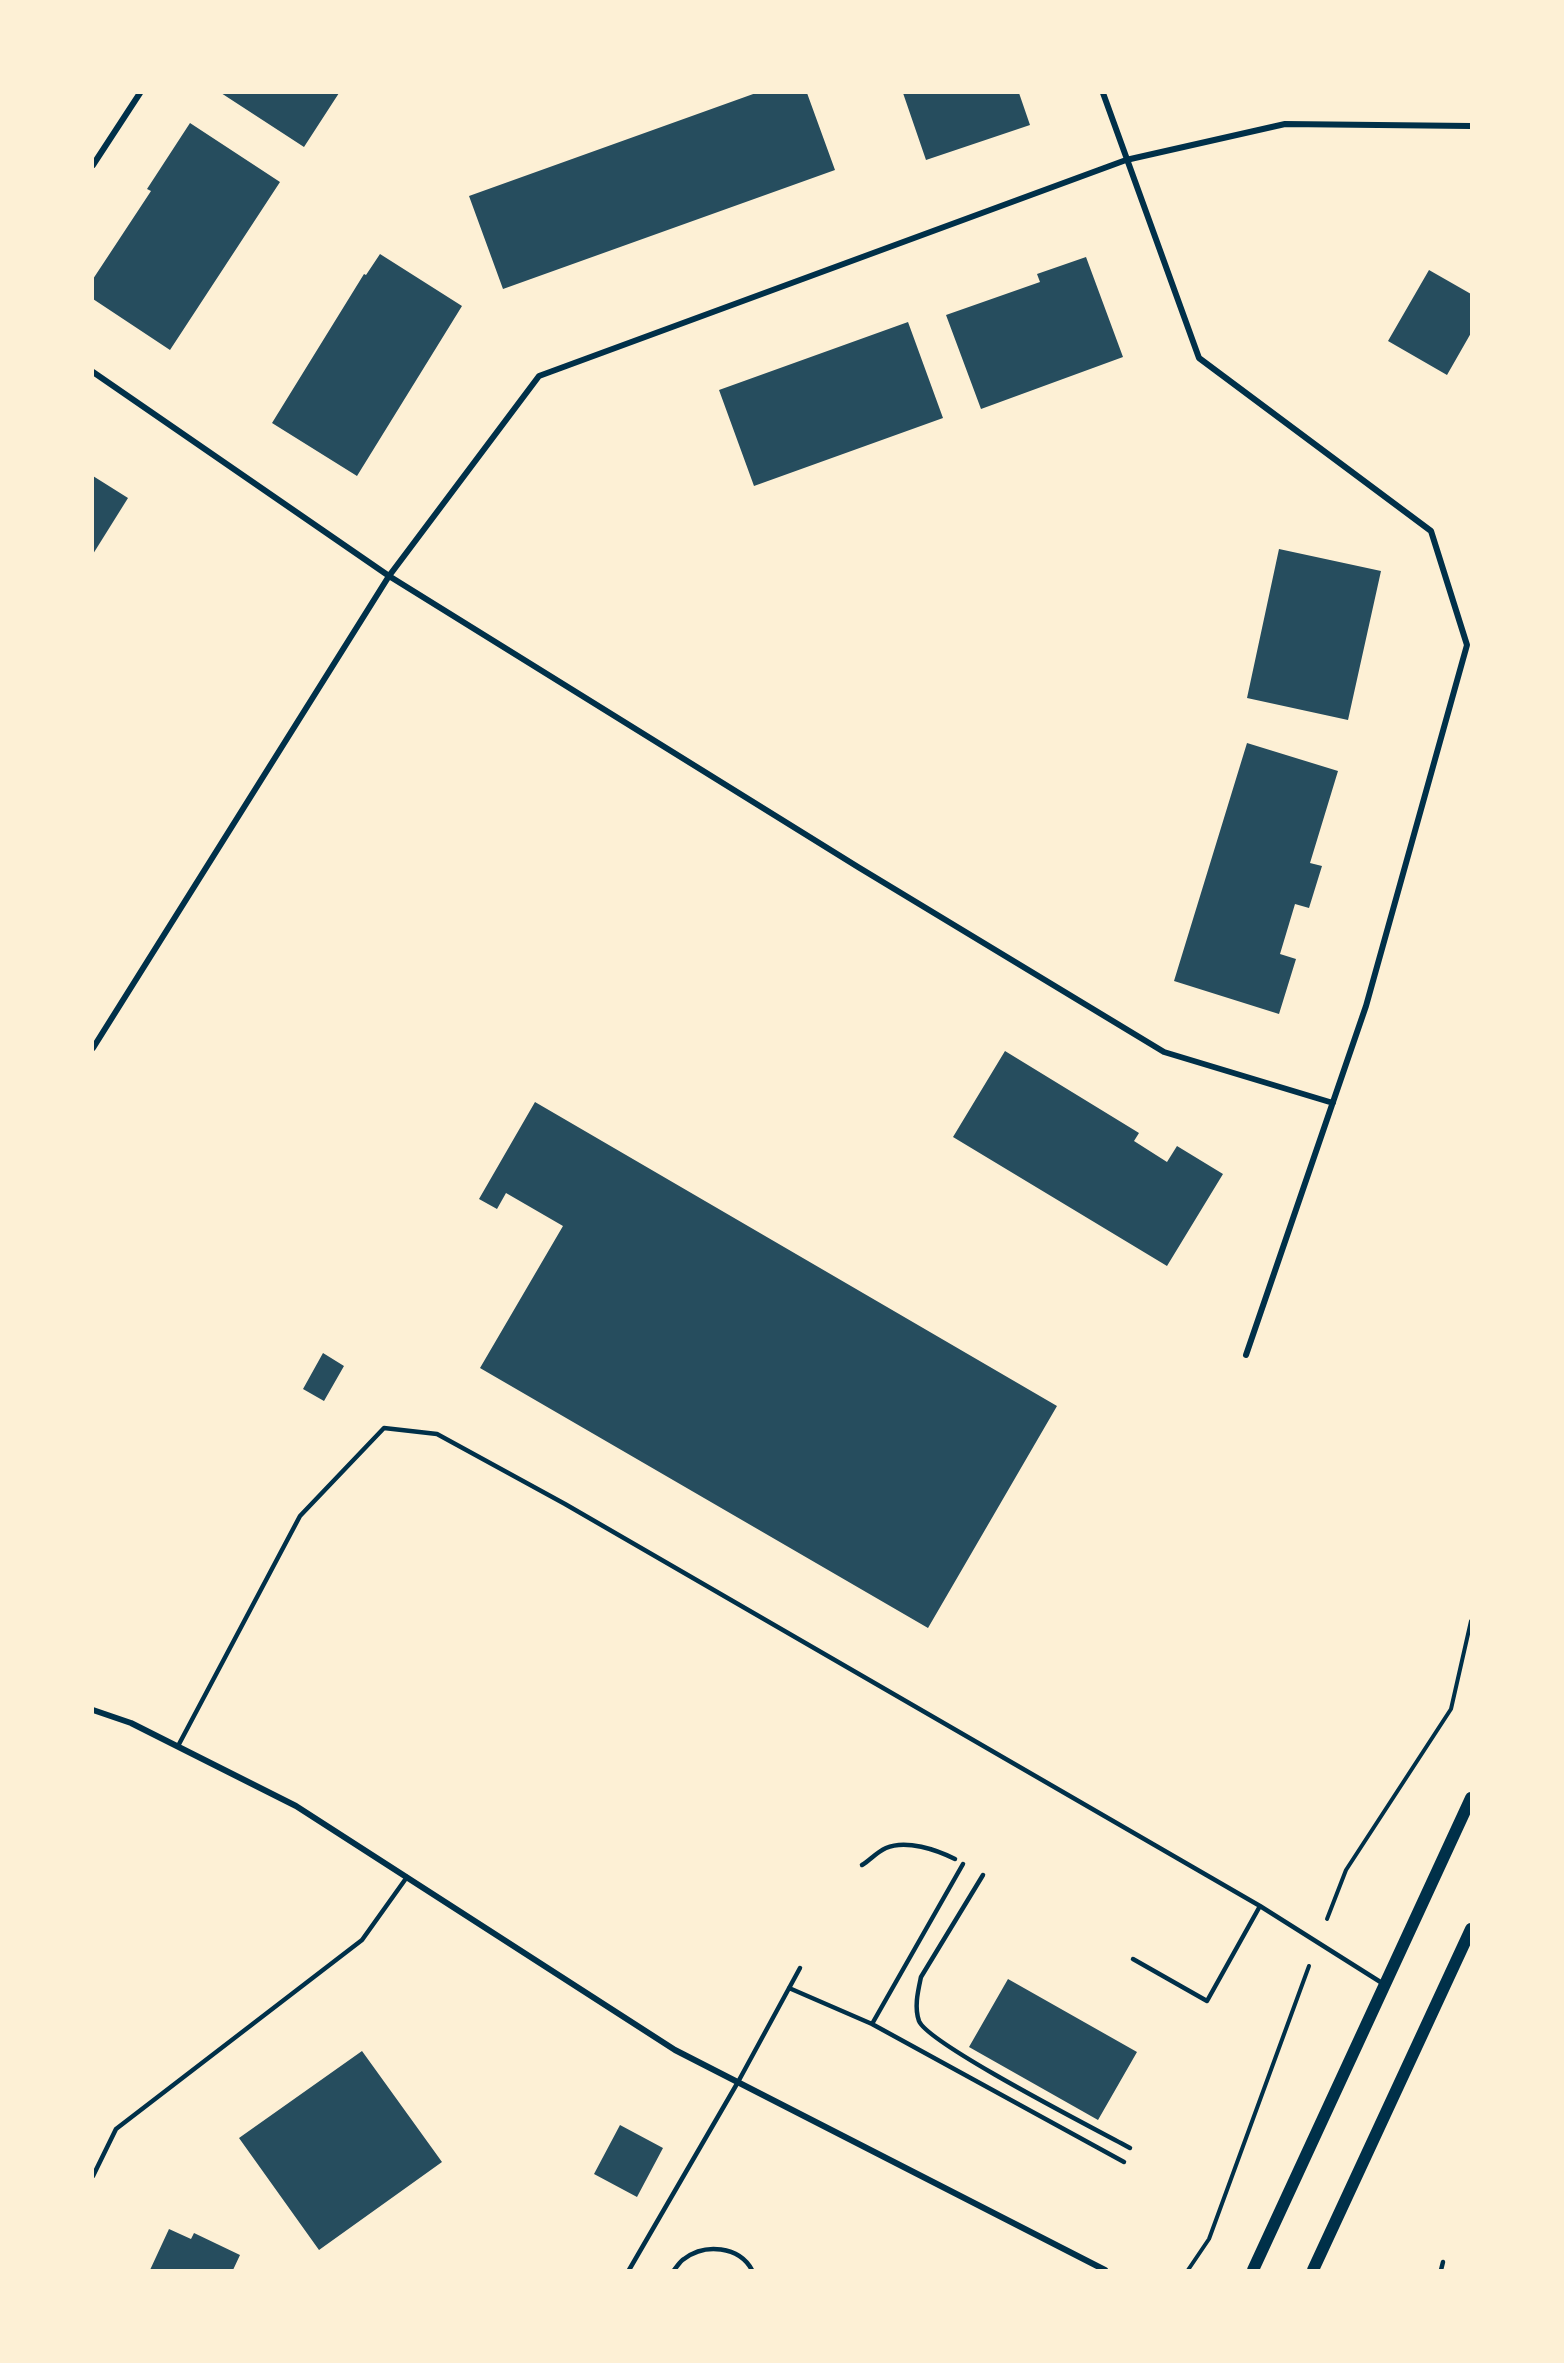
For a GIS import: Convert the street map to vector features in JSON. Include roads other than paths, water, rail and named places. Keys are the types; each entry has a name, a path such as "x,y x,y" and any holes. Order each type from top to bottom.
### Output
{"main road":[{"path":"1253,2270 1471,1798"},
{"path":"1313,2270 1471,1929"}],"street":[{"path":"93,165 140,93"},
{"path":"1103,93 1199,358 1431,531 1467,645 1366,1006 1246,1355"},
{"path":"93,1048 389,576 540,376 1126,160 1285,124 1471,126"},
{"path":"93,372 389,576 858,867 1164,1052 1333,1103"},
{"path":"93,1710 131,1723 296,1806 675,2050 1105,2270"}],"lane":[{"path":"178,1746 300,1516 384,1428 437,1434 566,1504 1260,1906 1385,1985"},
{"path":"862,1865 887,1847 910,1845 935,1849 955,1859"},
{"path":"872,2024 963,1863"},
{"path":"983,1875 921,1977 916,1995 920,2023 928,2033 979,2065 1130,2148"},
{"path":"93,2176 116,2129 362,1940 407,1877"},
{"path":"1133,1959 1207,2001 1260,1906"},
{"path":"629,2270 738,2082 800,1968"},
{"path":"789,1988 872,2024 1124,2162"},
{"path":"674,2270 684,2259 707,2248 728,2250 746,2259 752,2270"},
{"path":"1441,2270 1443,2262"}]}
